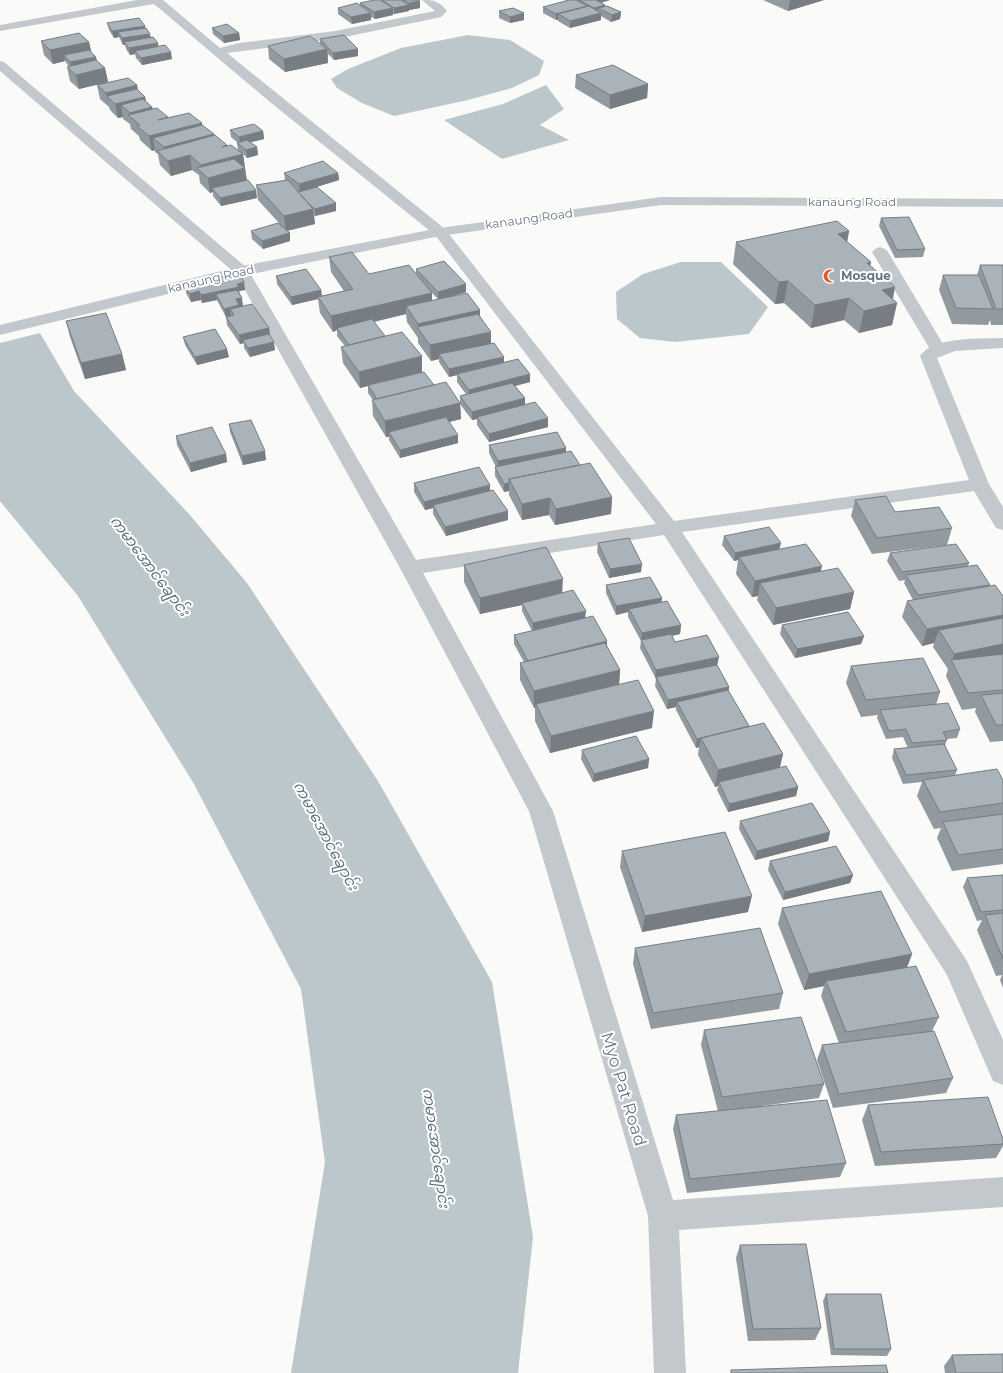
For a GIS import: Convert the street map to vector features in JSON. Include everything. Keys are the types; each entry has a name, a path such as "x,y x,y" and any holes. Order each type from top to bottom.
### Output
{"street":[{"path":"0,28 156,0 440,232 669,528 958,969 1003,1072"},
{"path":"218,52 239,47 335,35 437,15 441,11 437,6 428,0"},
{"path":"0,65 242,271"},
{"name":"kanaung Road","path":"0,330 242,271 440,232 661,201 1003,203"},
{"path":"880,252 938,349"},
{"name":"Myo Pat Road","path":"242,271 410,568 541,811 663,1216 670,1373"},
{"path":"1003,343 959,344 938,349 928,356 980,484 1003,524"},
{"path":"410,568 669,528 980,484"},
{"path":"663,1216 1003,1192"}],"water":[{"path":"468,35 510,40 544,61 539,75 512,88 468,100 394,116 362,103 337,88 331,79 348,69 401,48"},
{"path":"546,85 564,109 540,125 569,140 502,159 444,120 503,104"},
{"path":"681,262 721,262 768,307 749,334 675,342 640,338 617,319 616,292 643,274"},
{"name":"ကမာအောင်ချောင်း","path":"40,333 74,391 189,514 247,583 378,781 492,982 533,1237 518,1373 291,1373 325,1162 301,989 194,784 78,596 0,501 0,343"}],"building":[{"path":"380,0 393,8 374,12 360,3"},
{"path":"382,0 401,0 409,5 394,8"},
{"path":"403,0 418,0 420,1 409,3"},
{"path":"569,0 576,0 587,6 556,14 543,7"},
{"path":"579,0 596,0 605,5 594,8"},
{"path":"357,3 371,13 351,17 338,8"},
{"path":"589,6 601,13 570,21 558,14"},
{"path":"607,6 621,12 612,15 598,8"},
{"path":"513,8 524,13 510,17 499,11"},
{"path":"139,18 145,26 112,31 107,23"},
{"path":"227,24 239,33 223,36 212,28"},
{"path":"146,28 150,34 122,38 118,32"},
{"path":"79,33 89,42 50,50 41,41"},
{"path":"344,35 358,49 333,53 320,39"},
{"path":"310,36 327,49 284,59 268,46"},
{"path":"153,37 158,43 129,48 124,42"},
{"path":"165,45 171,52 141,58 135,51"},
{"path":"89,50 96,57 70,62 64,55"},
{"path":"96,60 105,68 76,75 67,67"},
{"path":"613,65 648,84 610,95 576,75"},
{"path":"128,78 137,85 106,93 97,85"},
{"path":"137,89 145,97 115,104 107,96"},
{"path":"143,99 152,107 130,113 121,105"},
{"path":"157,108 168,117 158,120 189,113 202,123 149,136 137,126 140,125 128,115"},
{"path":"254,124 263,131 239,137 230,130"},
{"path":"202,125 214,134 164,147 153,138"},
{"path":"215,135 227,145 222,147 231,145 243,154 201,165 190,155 168,161 157,151"},
{"path":"247,140 257,147 246,150 237,143"},
{"path":"234,159 245,168 208,178 197,168"},
{"path":"323,161 338,173 299,184 284,173"},
{"path":"248,180 256,190 220,198 212,188"},
{"path":"288,180 313,209 284,216 256,185"},
{"path":"317,187 336,203 315,209 298,192"},
{"path":"909,217 925,249 897,250 881,218"},
{"path":"837,221 849,231 838,234 871,262 867,263 895,287 882,290 897,303 864,311 849,298 815,305 788,281 779,282 736,242"},
{"path":"278,223 290,233 262,241 251,231"},
{"path":"352,252 369,274 409,265 432,293 331,316 318,297 353,289 329,257"},
{"path":"444,261 466,284 438,292 416,269"},
{"path":"980,265 1003,265 1003,309 996,309"},
{"path":"306,269 321,290 291,297 276,276"},
{"path":"239,273 244,282 237,284 239,287 201,295 199,291 190,294 185,285"},
{"path":"943,275 979,275 993,309 956,308"},
{"path":"237,290 242,298 236,299 239,305 224,309 216,294"},
{"path":"467,293 480,310 418,324 406,306"},
{"path":"252,304 269,328 239,335 226,317 234,315 230,309"},
{"path":"106,313 122,354 81,363 66,321"},
{"path":"478,314 491,332 430,345 417,327"},
{"path":"372,319 385,336 349,345 337,328"},
{"path":"215,329 227,349 195,357 183,337"},
{"path":"402,332 422,356 359,372 341,347"},
{"path":"269,334 274,342 248,348 243,340"},
{"path":"494,343 504,357 449,369 439,354"},
{"path":"518,359 530,374 469,390 457,374"},
{"path":"424,372 434,385 377,399 368,385"},
{"path":"446,382 460,403 385,421 372,400"},
{"path":"512,383 525,398 472,412 460,396"},
{"path":"535,402 548,418 489,434 477,417"},
{"path":"446,417 458,435 400,450 389,432"},
{"path":"251,420 265,451 242,456 229,424"},
{"path":"212,427 226,454 190,463 176,436"},
{"path":"557,432 566,448 498,461 489,445"},
{"path":"571,451 580,465 509,479 509,483 504,484 495,467"},
{"path":"590,463 612,497 556,509 550,498 522,504 509,479"},
{"path":"479,467 490,485 424,502 414,483"},
{"path":"493,490 508,511 445,527 433,505"},
{"path":"886,496 895,512 939,507 952,528 877,538 855,500"},
{"path":"769,527 781,543 735,553 724,536"},
{"path":"629,538 642,564 610,569 598,543"},
{"path":"806,544 822,566 755,581 739,557"},
{"path":"956,544 969,563 902,572 890,553"},
{"path":"546,547 563,579 480,598 464,565"},
{"path":"977,565 990,585 918,595 906,575"},
{"path":"838,568 854,592 776,608 760,583"},
{"path":"650,577 662,598 616,606 606,585"},
{"path":"995,585 1003,596 1003,615 927,629 907,601"},
{"path":"573,590 586,611 533,623 522,603"},
{"path":"667,601 681,625 642,633 629,609"},
{"path":"848,612 864,636 797,649 782,625"},
{"path":"593,616 607,641 528,661 514,635"},
{"path":"1003,618 1003,644 954,654 939,630"},
{"path":"671,634 675,642 707,635 719,657 656,670 641,640"},
{"path":"605,643 620,670 534,691 520,663"},
{"path":"1003,654 1003,690 968,693 951,660"},
{"path":"923,658 940,692 866,700 851,666"},
{"path":"717,665 729,687 668,700 656,677"},
{"path":"638,680 654,711 551,736 536,704"},
{"path":"728,690 749,726 697,739 677,702"},
{"path":"1003,693 1003,725 996,725 981,695"},
{"path":"948,703 960,729 943,732 947,740 912,743 906,729 889,731 880,710"},
{"path":"764,723 783,754 718,770 701,738"},
{"path":"636,736 649,759 594,774 582,750"},
{"path":"944,744 957,770 906,775 894,749"},
{"path":"786,766 798,787 729,804 719,782"},
{"path":"997,769 1003,780 1003,803 940,812 923,780"},
{"path":"812,803 830,832 757,851 740,821"},
{"path":"1003,814 1003,849 958,855 943,822"},
{"path":"725,832 752,896 645,916 622,851"},
{"path":"836,846 853,875 785,892 770,861"},
{"path":"1003,875 1003,910 981,912 967,878"},
{"path":"881,891 912,954 809,974 782,908"},
{"path":"1003,913 1003,959 985,915"},
{"path":"760,928 783,993 653,1013 635,948"},
{"path":"916,966 939,1017 846,1032 826,981"},
{"path":"801,1017 824,1084 722,1097 704,1030"},
{"path":"934,1031 953,1078 839,1094 822,1045"},
{"path":"988,1097 1003,1139 1003,1144 881,1152 868,1105"},
{"path":"827,1100 846,1163 690,1179 676,1115"},
{"path":"806,1244 821,1328 753,1329 740,1245"},
{"path":"826,1294 881,1294 891,1349 834,1349"},
{"path":"1003,1354 1003,1373 956,1373 952,1355"},
{"path":"886,1365 888,1373 731,1373 731,1370"}],"place":[{"name":"Mosque","path":"830,276"}]}
